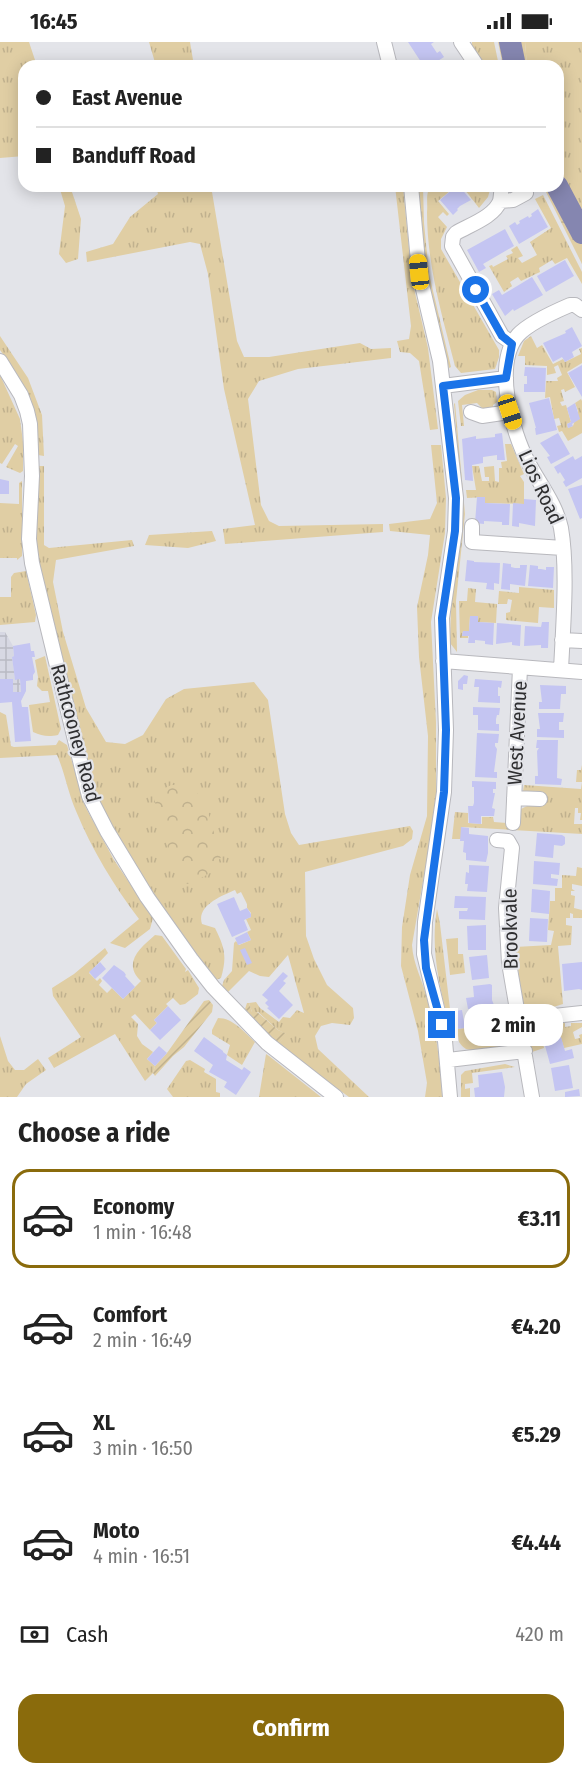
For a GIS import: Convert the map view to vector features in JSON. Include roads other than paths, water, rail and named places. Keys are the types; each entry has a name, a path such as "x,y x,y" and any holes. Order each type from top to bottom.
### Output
{"street":[{"path":"384,42 388,60"},
{"path":"461,42 473,60"},
{"path":"412,192 419,272 440,361 456,515 444,603 443,661 446,730 444,792 425,922 424,954 446,1041 450,1097"},
{"path":"501,192 500,201 490,213 456,233 452,246 502,336 512,344 523,330 564,308 578,308"},
{"path":"500,201 513,200 526,193"},
{"name":"Lios Road","path":"512,344 506,378 510,412 527,460 556,512 561,526 563,548 561,670"},
{"name":"Rathcooney Road","path":"0,361 21,395 29,417 31,440 29,540 32,563 83,773 97,813 147,897 213,987 267,1043 336,1097"},
{"path":"443,386 506,378"},
{"path":"471,412 482,416 510,412"},
{"path":"472,526 472,542 563,548"},
{"path":"562,640 582,641"},
{"path":"443,661 582,672"},
{"name":"West Avenue","path":"513,823 520,668"},
{"name":"West Avenue","path":"514,798 540,799"},
{"name":"Brookvale","path":"497,840 508,841 512,848 506,908 509,963 532,1097"},
{"path":"520,1028 554,1016 582,1013"},
{"path":"448,1060 525,1051"}],"waterway":[{"path":"510,42 514,60"},
{"path":"560,192 582,233"}]}
